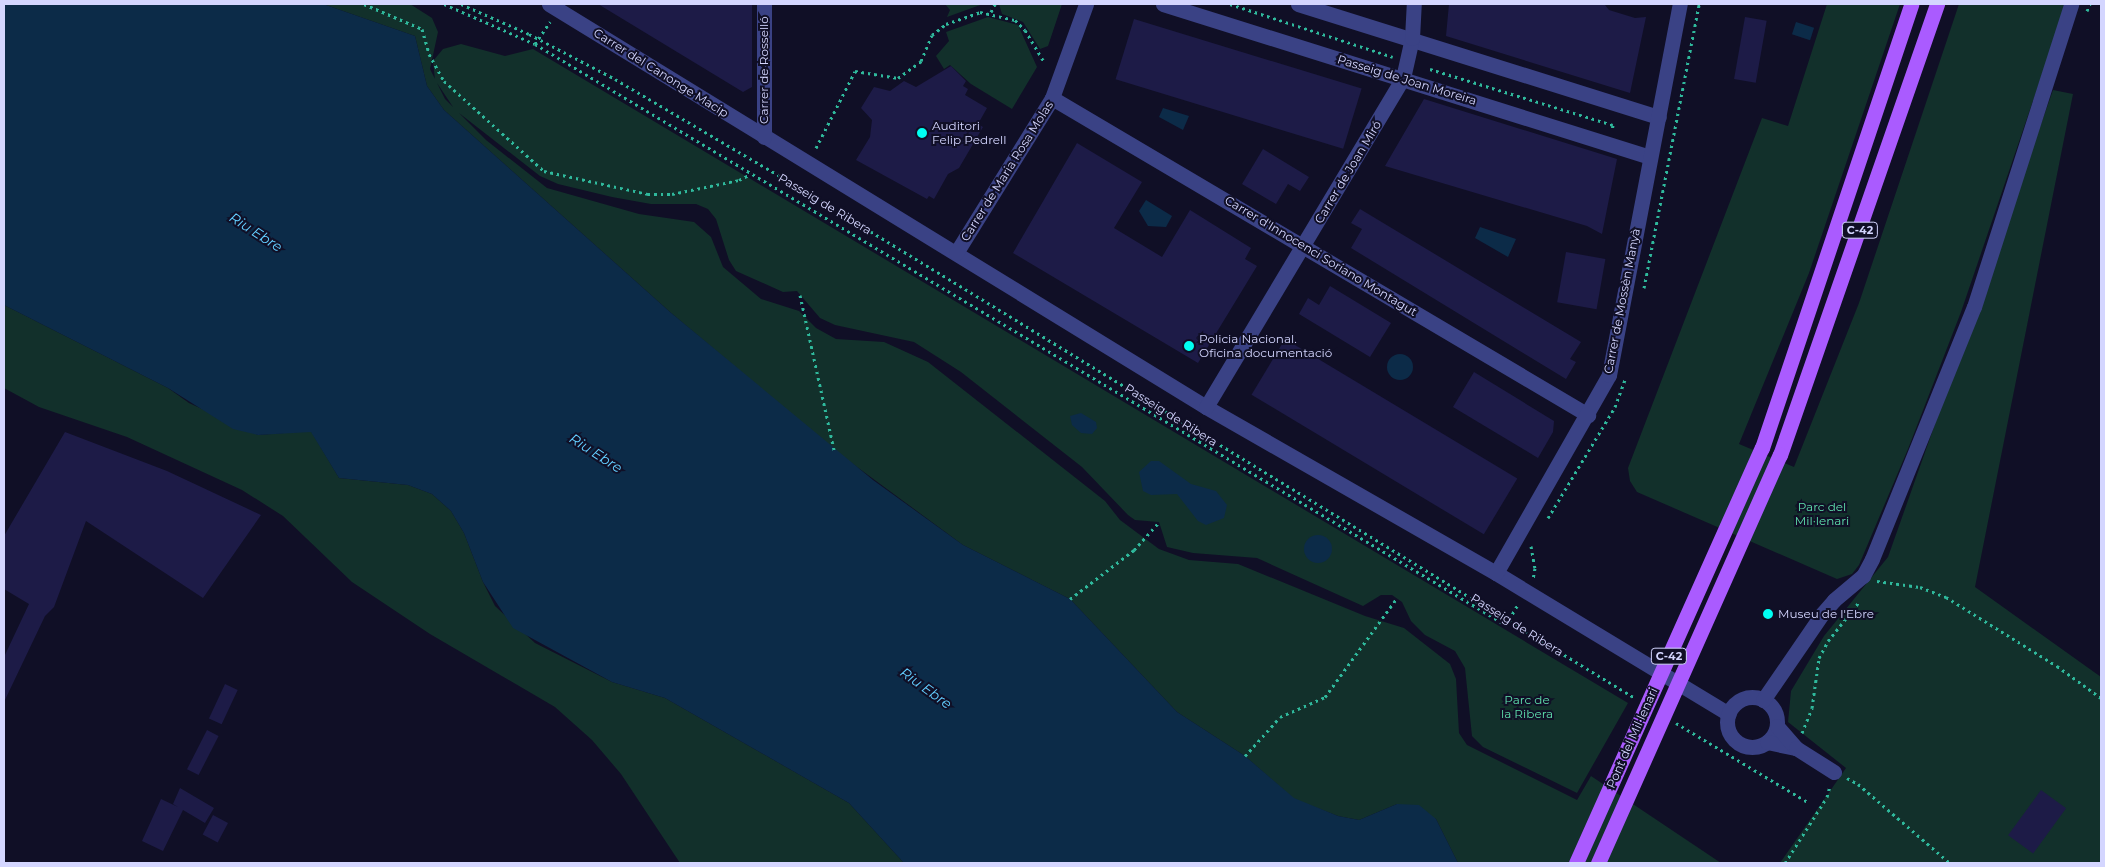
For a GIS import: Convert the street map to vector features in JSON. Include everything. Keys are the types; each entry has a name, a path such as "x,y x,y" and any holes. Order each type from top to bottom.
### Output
{"main road":[{"name":"Pont del Mil·lenari","path":"1576,863 1762,448 1911,4"},
{"name":"Pont del Mil·lenari","path":"1598,863 1780,455 1937,4"}],"street":[{"name":"Carrer de Rosselló","path":"764,4 764,137"},
{"name":"Carrer de Maria Rosa Molas","path":"956,253 1052,98 1086,4"},
{"name":"Passeig de Joan Moreira","path":"1163,4 1650,157"},
{"path":"1298,4 1660,116"},
{"name":"Carrer de Joan Miró","path":"1206,407 1403,78 1412,38 1414,4"},
{"name":"Carrer de Mossèn Manyà","path":"1496,574 1609,375 1680,4"},
{"path":"1763,700 1828,607 1863,576 1974,307 2072,4"},
{"name":"Carrer del Canonge Macip","path":"550,6 764,137"},
{"name":"Carrer d'Innocenci Soriano Montagut","path":"1052,98 1304,245 1588,415"},
{"name":"Passeig de Ribera","path":"764,137 1206,407 1526,591 1729,714"},
{"path":"1796,748 1766,742 1752,747 1738,742 1730,733 1729,714 1740,700 1752,697 1763,700 1772,708 1777,726 1796,748 1834,772"},
{"path":"1766,742 1777,726"}],"path":[{"path":"364,4 422,29 429,54 444,81 544,171 648,194 672,194 739,180 752,174"},
{"path":"444,4 535,44 1506,625 1526,591"},
{"name":"Passeig de Ribera","path":"461,4 529,34 615,79 792,184 1640,701"},
{"path":"991,12 995,4"},
{"path":"1230,4 1407,62 1613,126 1608,144"},
{"path":"816,148 855,71 898,78 921,61 932,35 940,28 980,12 991,12 1020,24 1044,62"},
{"path":"800,295 834,450"},
{"path":"1070,599 1134,550 1159,522"},
{"path":"1863,576 1920,587 1946,597 2057,666 2101,698"},
{"path":"1246,756 1280,717 1325,697 1397,598"},
{"path":"1673,721 1809,803"},
{"path":"1785,863 1827,797 1834,772 1858,784 1950,863"}],"green space":[{"name":"Parc de la Ribera","path":"323,4 410,4 432,18 438,32 430,69 435,79 433,61 443,49 461,44 505,56 533,49 1628,703 1577,793 1483,747 1472,736 1465,668 1455,651 1425,635 1411,621 1402,602 1392,595 1381,595 1363,606 1257,558 1193,553 1167,547 1159,522 1135,520 1128,515 1082,467 961,372 914,342 835,325 820,318 797,291 783,292 736,271 729,260 716,219 708,209 696,204 651,204 558,184 540,176 459,113 486,140 547,188 639,214 694,222 711,237 723,267 761,299 799,311 816,328 836,339 884,342 928,362 1105,501 1120,520 1159,549 1189,560 1238,564 1365,616 1404,628 1450,664 1456,679 1459,733 1467,745 1577,800 1591,776 1721,863 1458,863 1436,819 1397,804 1359,820 1338,816 1294,799 1245,756 1177,712 1070,599 963,545 834,450 670,312 444,110 427,86 415,36","holes":["437,83 453,107 445,99"]},
{"path":"945,4 983,4 947,17 950,10"},
{"path":"999,4 1062,4 1048,46 1040,49 1023,22 1002,14"},
{"name":"Parc del Mil·lenari","path":"1827,4 1900,4 1809,273 1739,444 1794,467 1859,303 1959,4 2066,4 1961,312 1908,449 1859,565 1852,574 1837,579 1637,492 1630,481 1628,468 1762,118 1788,126"},
{"path":"988,17 1018,25 1037,67 1012,109 971,84 950,65 944,69 936,56 949,41 946,32"},
{"path":"2053,90 2073,94 1975,587 2101,677 2101,863 1780,863 1846,768 1788,722 1791,691 1824,636 1888,557"},
{"path":"4,305 168,388 189,403 258,435 311,431 339,478 408,485 432,494 451,511 464,533 483,582 495,606 535,643 612,682 665,698 849,803 904,863 680,863 621,774 592,740 555,707 430,634 352,582 283,516 242,490 127,437 39,407 4,388"}],"water":[{"name":"Riu Ebre","path":"4,4 323,4 415,36 427,86 444,110 670,312 873,480 963,545 1070,599 1177,712 1245,756 1294,798 1338,816 1359,820 1397,804 1419,805 1436,819 1458,863 904,863 849,803 665,698 612,682 513,628 483,582 464,533 451,511 432,494 408,485 339,478 311,432 258,435 233,429 168,388 4,305"},
{"path":"1796,22 1814,28 1810,40 1792,34"},
{"path":"1163,108 1189,116 1183,130 1159,117"},
{"path":"1146,200 1172,216 1166,227 1148,226 1139,211"},
{"path":"1480,227 1516,239 1508,257 1475,238"},
{"path":"1400,354 1409,358 1413,367 1409,376 1400,380 1391,376 1387,367 1391,358"},
{"path":"1081,413 1096,422 1097,428 1092,434 1081,433 1072,425 1070,416"},
{"path":"1151,461 1159,461 1191,484 1216,491 1227,505 1224,518 1206,525 1198,521 1177,494 1151,495 1143,491 1139,472"},
{"path":"1318,535 1328,539 1332,549 1328,559 1318,563 1308,559 1304,549 1308,539"}],"building":[{"path":"598,4 752,4 752,87 743,92"},
{"path":"1449,4 1590,4 1605,5 1609,10 1635,18 1646,17 1630,93 1446,36"},
{"path":"1745,17 1767,21 1756,83 1734,79"},
{"path":"1134,19 1362,89 1343,149 1116,79"},
{"name":"Auditori Felip Pedrell","path":"951,66 966,81 963,86 968,89 965,95 987,108 978,124 983,127 959,168 948,174 934,199 929,196 927,199 856,160 870,137 872,120 861,108 874,87 890,91 904,81 916,87"},
{"path":"1424,99 1617,159 1602,234 1587,226 1385,166"},
{"path":"1077,143 1142,182 1114,228 1162,257 1190,210 1251,248 1245,259 1257,266 1198,363 1013,253"},
{"path":"1263,149 1309,177 1300,191 1288,184 1276,204 1242,184"},
{"path":"1360,209 1581,342 1570,359 1576,362 1566,379 1351,248 1362,229 1351,223"},
{"path":"1566,252 1605,259 1597,309 1557,302"},
{"path":"1330,286 1391,323 1370,357 1299,314 1308,298 1319,305"},
{"path":"1285,339 1517,479 1484,534 1252,395"},
{"path":"1474,372 1554,421 1553,432 1538,458 1453,407"},
{"path":"65,432 167,471 261,515 203,598 86,521 54,607 45,616 4,702 4,657 29,604 4,589 4,536"},
{"path":"225,684 238,690 222,724 209,718"},
{"path":"207,730 219,736 199,775 187,769"},
{"path":"180,788 214,808 205,823 183,810 163,851 142,841 161,799 178,807 173,804"},
{"path":"2041,790 2066,808 2033,854 2008,835"},
{"path":"213,815 228,823 218,842 203,834"}],"place":[{"name":"Auditori Felip Pedrell","path":"922,133"},
{"name":"Policia Nacional. Oficina documentació","path":"1189,346"},
{"name":"Museu de l'Ebre","path":"1768,614"}]}
